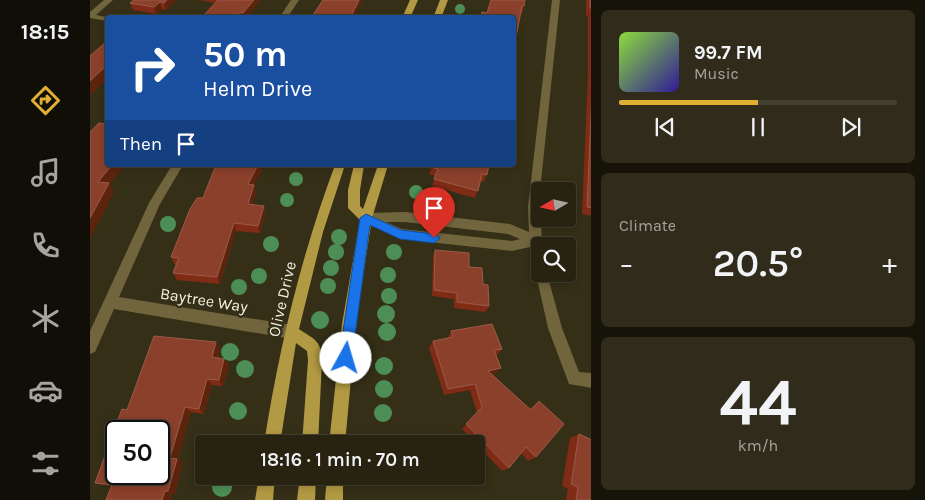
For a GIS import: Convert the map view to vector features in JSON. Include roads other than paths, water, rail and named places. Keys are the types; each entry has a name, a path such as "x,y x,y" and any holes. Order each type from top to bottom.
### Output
{"main road":[{"path":"407,15 414,0"},
{"path":"438,15 444,0"},
{"name":"Olive Drive","path":"274,435 292,332 322,219 339,167"},
{"path":"359,167 354,190 354,208 366,218"},
{"path":"338,435 349,324 366,218 381,167"},
{"path":"292,332 314,347 315,360 311,435"},
{"path":"264,500 266,485"},
{"path":"306,500 307,485"},
{"path":"334,500 335,485"}],"street":[{"path":"90,16 109,0"},
{"path":"285,15 295,0"},
{"path":"535,237 534,207 556,0"},
{"path":"90,16 105,18"},
{"path":"90,347 155,203 177,167"},
{"path":"366,218 405,216 510,230 531,239"},
{"path":"366,218 400,234 512,246 531,242"},
{"path":"543,282 555,328 574,379 591,381"},
{"name":"Baytree Way","path":"110,302 292,332"}]}
